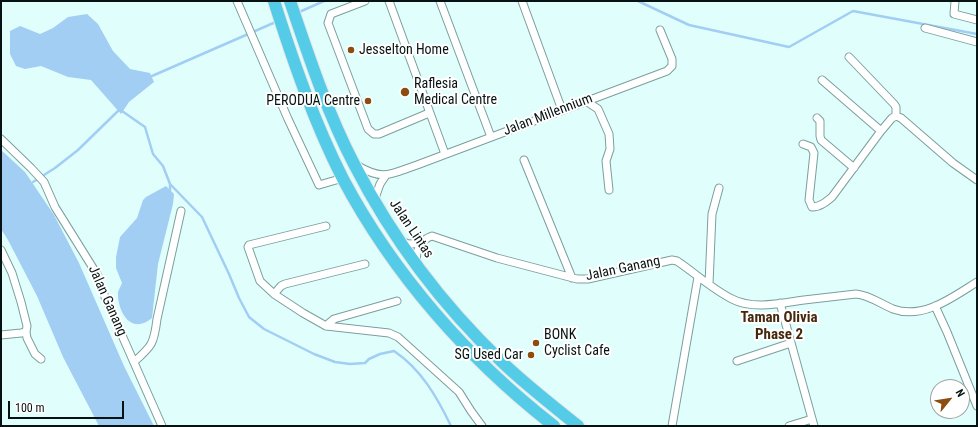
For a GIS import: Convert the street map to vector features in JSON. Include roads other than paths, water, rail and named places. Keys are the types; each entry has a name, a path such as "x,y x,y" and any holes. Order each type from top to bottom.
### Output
{"highway":[{"name":"Jalan Lintas","path":"291,4 312,66 331,114 354,164 374,201 399,240 454,312 496,357 539,395 578,426"},
{"path":"276,6 286,40 316,118 343,178 365,218 394,261 457,338 509,389 554,426"}],"street":[{"path":"237,1 247,27 319,185 343,178"},
{"path":"365,1 331,14 328,23 368,129 374,134 379,134 430,113"},
{"path":"389,1 445,154"},
{"path":"440,1 490,137"},
{"path":"522,1 562,110"},
{"path":"954,1 954,14 977,20"},
{"path":"925,28 977,42"},
{"name":"Jalan Millennium","path":"386,176 670,68 672,66 672,60 660,30"},
{"path":"849,58 894,104 896,107 896,116"},
{"path":"822,80 881,131"},
{"path":"586,101 598,109 609,134 610,149 606,161 609,190"},
{"path":"803,144 811,148 814,153 809,200 812,207 822,205 832,197 881,131 892,118 896,116"},
{"path":"896,116 901,118 957,167 977,180"},
{"path":"817,118 820,121 821,140 854,168"},
{"name":"Jalan Ganang","path":"1,139 41,178 55,207 98,276 102,290 162,426"},
{"path":"524,160 572,278"},
{"path":"354,164 367,171 386,176 380,184 374,201"},
{"path":"708,284 712,214 719,188"},
{"path":"134,362 151,345 155,337 157,319 180,211"},
{"path":"326,226 249,245 248,247 260,281 274,294 303,314 326,326 389,333 398,337 459,392 482,426"},
{"name":"Jalan Ganang","path":"399,240 409,244 422,242 429,237 436,236 497,258 572,278 588,279 672,260 677,261 723,294 742,303 753,305 856,294 862,295 895,310 919,310 935,306 977,282"},
{"path":"416,264 417,252 422,242"},
{"path":"1,250 12,273 21,302 27,326 26,332 31,348 41,359"},
{"path":"274,294 281,286 285,284 365,264"},
{"path":"672,426 698,277"},
{"path":"326,326 334,319 397,301"},
{"path":"780,303 813,422 789,426"},
{"path":"935,306 948,332 976,401"},
{"path":"1,335 21,334 26,332"},
{"path":"737,361 791,343"}],"water":[{"path":"87,14 98,24 113,51 130,69 150,73 154,82 129,102 121,114 91,80 68,77 41,66 25,69 16,66 10,54 10,31 20,26 40,34 53,28 68,17"},
{"path":"1,150 25,172 54,215 79,263 124,366 154,426 99,426 63,357 37,296 1,229"},
{"path":"166,186 174,194 173,204 158,264 152,318 144,323 132,323 123,313 118,299 118,292 122,283 116,268 116,257 120,237 137,218 143,200"}],"waterway":[{"path":"297,13 324,1"},
{"path":"638,1 689,25 789,47 853,11 977,34"},
{"path":"152,76 278,21"},
{"path":"33,182 55,168 78,150 119,110"},
{"path":"122,111 145,127 153,154 163,166 170,184 170,190"},
{"path":"170,184 202,217 249,317 264,329 314,354 335,362 350,364 365,363 369,359 380,354 394,351 404,358 427,384 451,426"}],"place":[{"name":"Jesselton Home","path":"351,50"},
{"name":"Raflesia Medical Centre","path":"405,92"},
{"name":"PERODUA Centre","path":"368,101"},
{"name":"BONK Cyclist Cafe","path":"536,343"},
{"name":"SG Used Car","path":"531,355"}],"district":[{"name":"Taman Olivia Phase 2","path":"779,326"}]}
